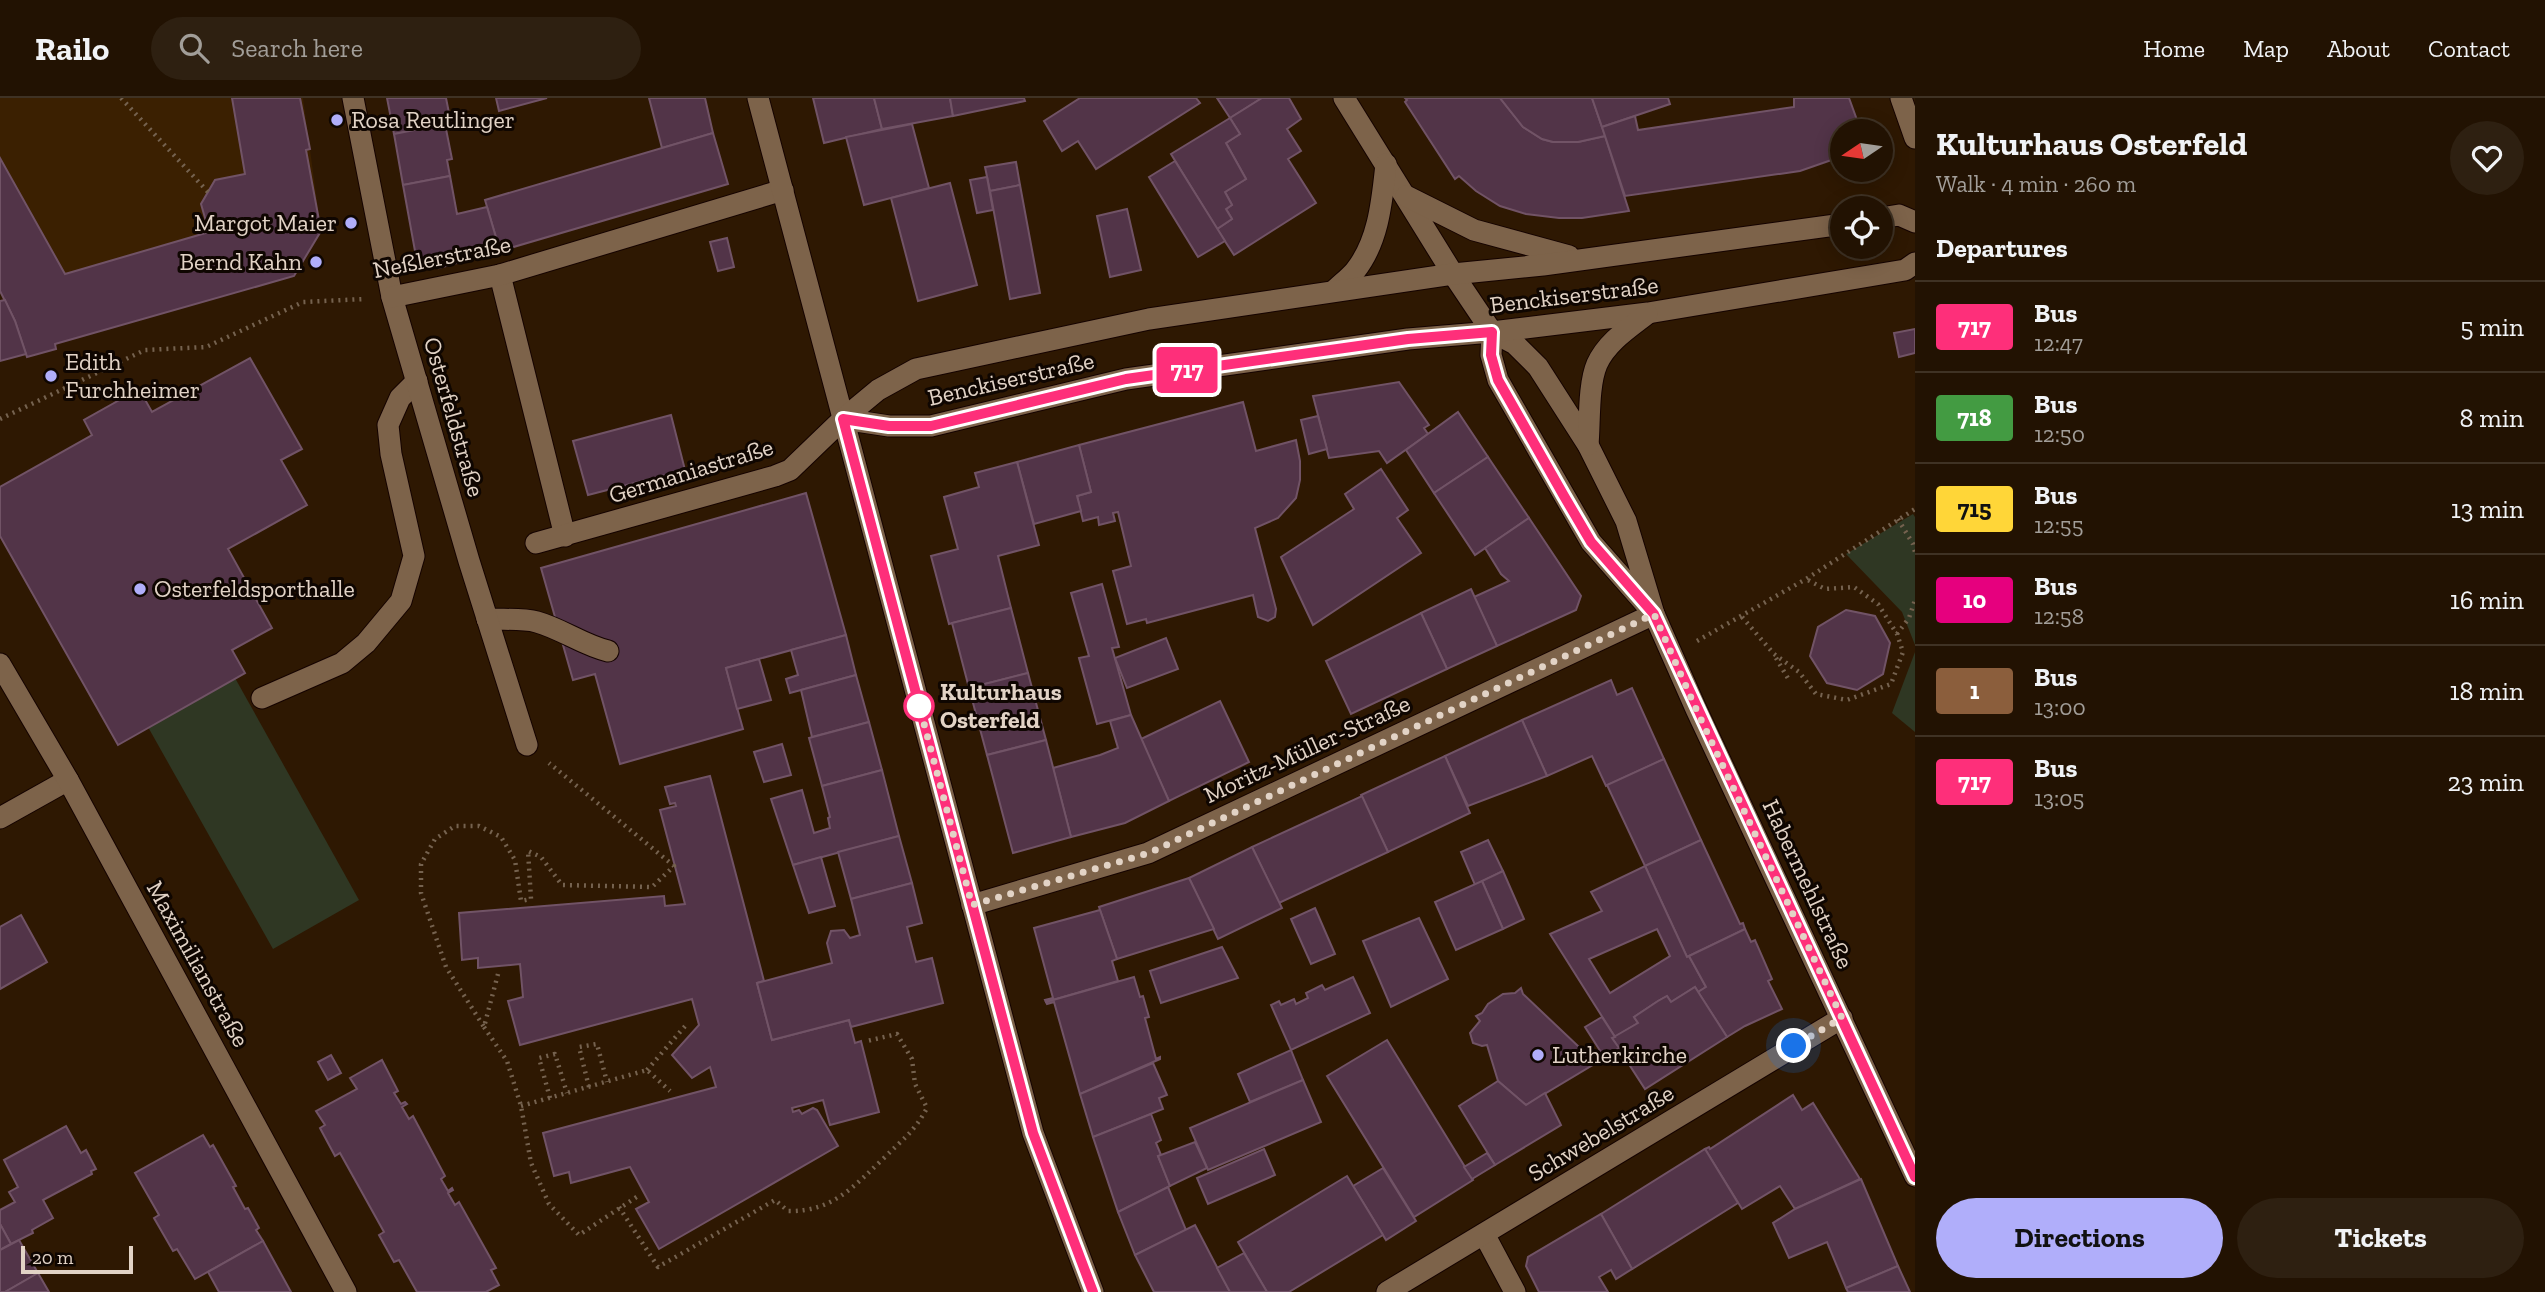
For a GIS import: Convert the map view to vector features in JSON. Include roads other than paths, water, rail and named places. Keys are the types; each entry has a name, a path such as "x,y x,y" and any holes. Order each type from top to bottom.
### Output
{"street":[{"name":"Osterfeldstraße","path":"353,98 392,298 442,451 487,619 527,745"},
{"path":"758,98 1033,1133 1093,1292"},
{"name":"Habermehlstraße","path":"1344,98 1492,332 1515,344 1538,367 1588,445 1626,521 1654,614 1915,1177"},
{"path":"1901,98 1915,138"},
{"path":"1335,290 1355,271 1366,253 1380,216 1386,164"},
{"name":"Neßlerstraße","path":"392,298 500,275 783,190"},
{"path":"1405,196 1474,230 1539,250 1581,259"},
{"path":"1893,216 1899,215 1915,222"},
{"name":"Benckiserstraße","path":"843,419 878,390 916,369 1149,319 1335,290 1830,226"},
{"name":"Benckiserstraße","path":"843,419 889,426 931,426 1126,379 1408,339 1648,313 1905,270 1915,263"},
{"path":"500,275 565,536"},
{"path":"1588,445 1591,394 1597,365 1608,347 1648,313"},
{"name":"Habermehlstraße","path":"1492,332 1491,355 1498,380 1564,496 1591,542 1654,614"},
{"path":"262,698 342,663 366,643 401,601 414,556 393,464 388,425 400,398 417,381"},
{"name":"Germaniastraße","path":"536,543 775,477 790,470 843,419"},
{"name":"Moritz-Müller-Straße","path":"972,905 1149,853 1654,614"},
{"path":"487,619 536,622 592,647 608,651"},
{"name":"Maximilianstraße","path":"0,664 68,780 346,1292"},
{"path":"0,818 68,780"},
{"name":"Schwebelstraße","path":"1387,1292 1842,1018"},
{"path":"1484,1234 1515,1292"}],"place":[{"name":"Rosa Reutlinger","path":"337,120"},
{"name":"Margot Maier","path":"351,223"},
{"name":"Bernd Kahn","path":"316,262"},
{"name":"Edith Furchheimer","path":"51,376"},
{"name":"Osterfeldsporthalle","path":"140,589"},
{"name":"Kulturhaus Osterfeld","path":"919,706"},
{"name":"Lutherkirche","path":"1538,1055"}]}
